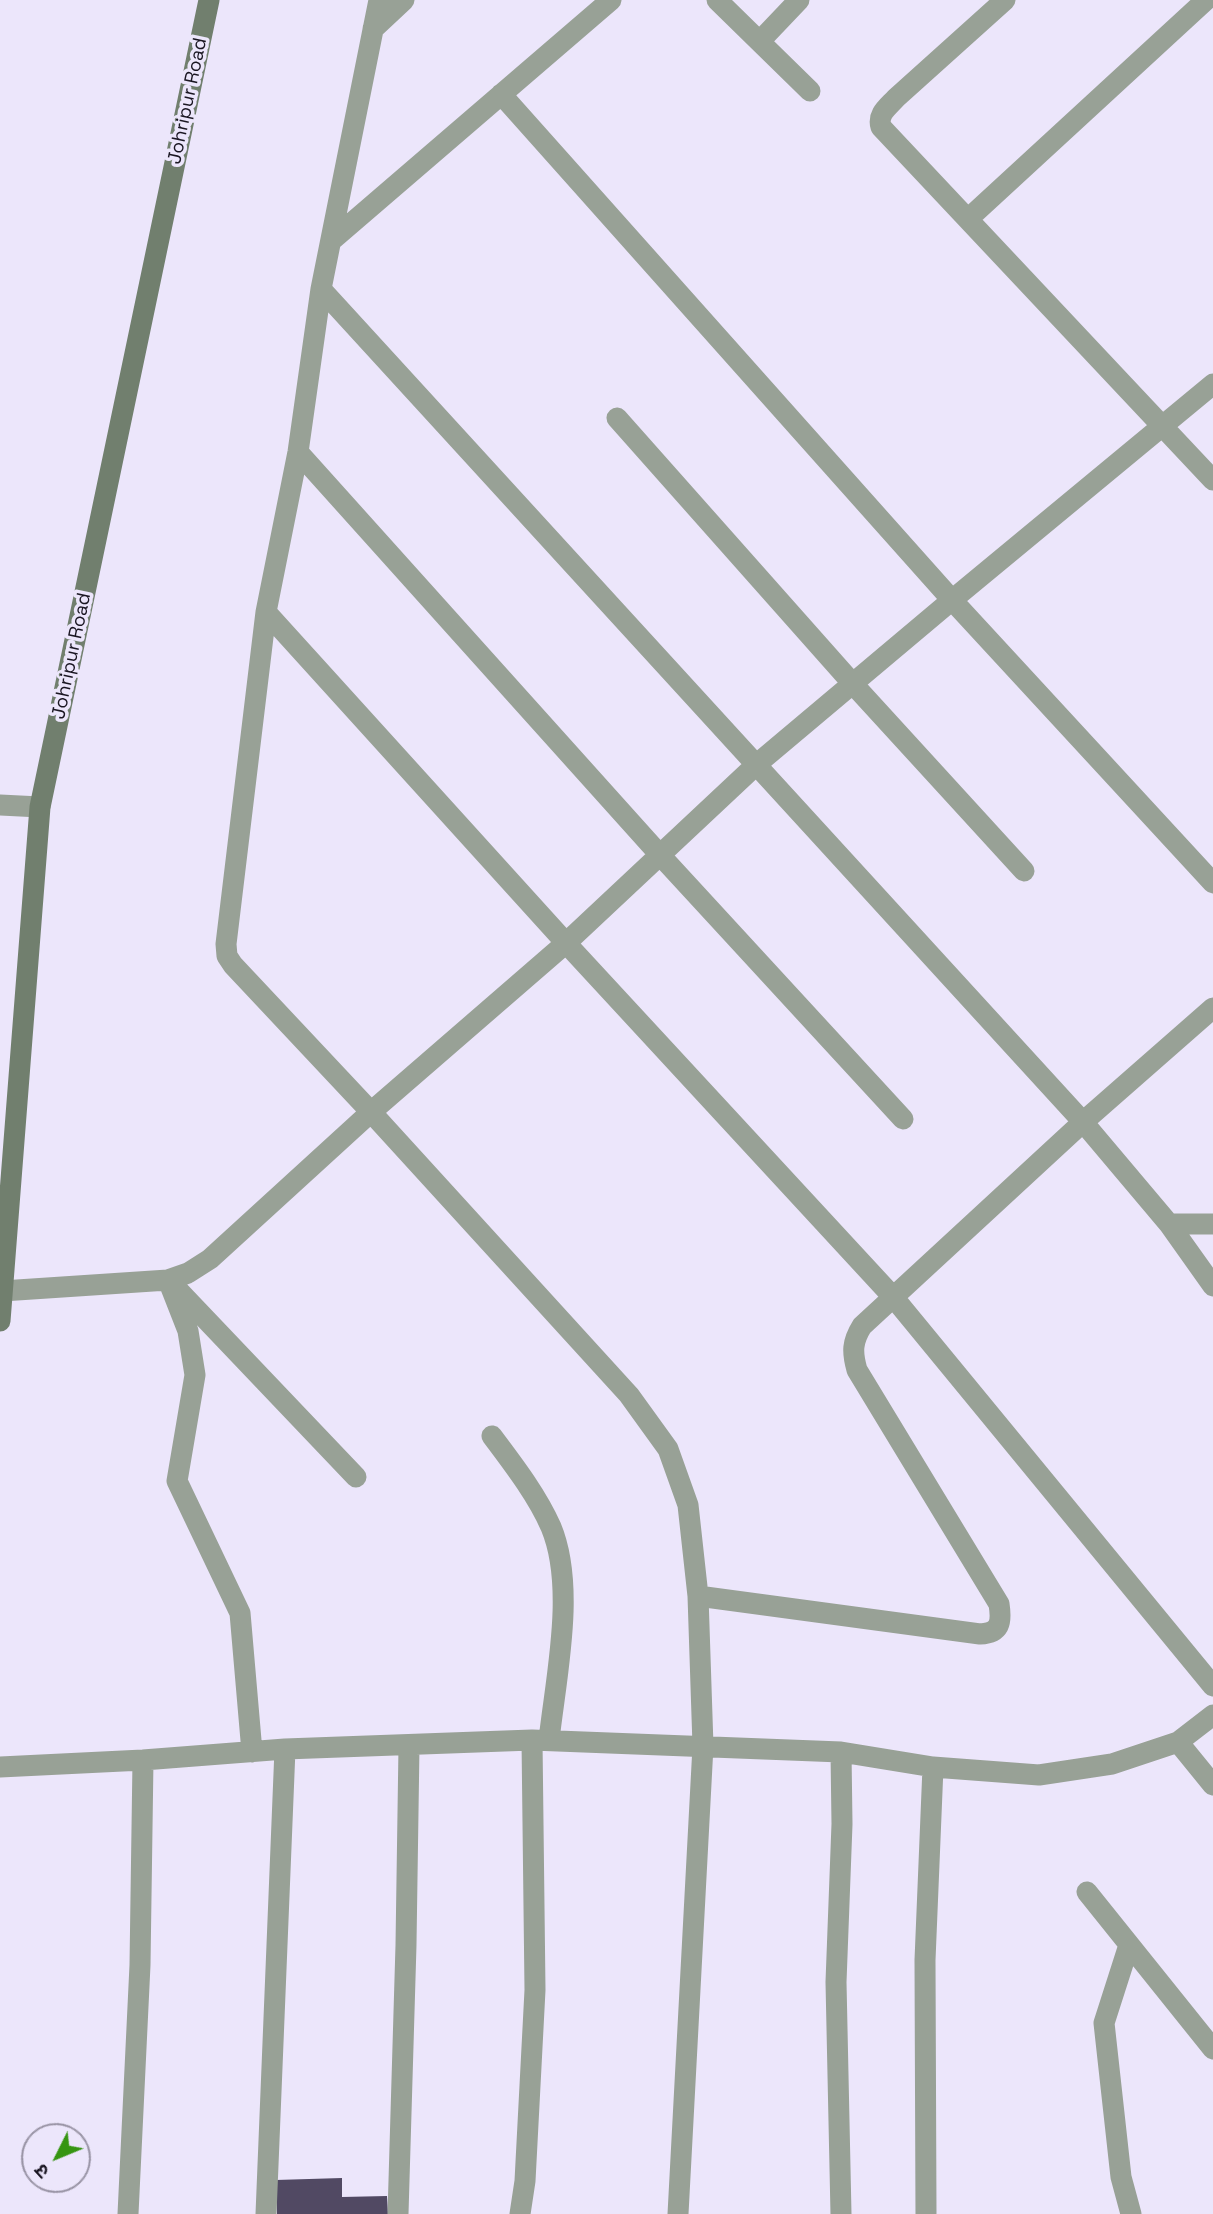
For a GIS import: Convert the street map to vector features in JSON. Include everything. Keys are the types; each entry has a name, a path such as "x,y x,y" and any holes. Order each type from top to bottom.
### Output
{"street":[{"name":"Johripur Road","path":"0,1321 40,807 209,0"},
{"path":"379,0 321,289 298,453 266,612 226,944 227,956 629,1395 667,1449 688,1505 698,1596 703,1746 678,2214"},
{"path":"373,29 404,0"},
{"path":"332,240 611,0"},
{"path":"717,0 810,91"},
{"path":"760,41 799,0"},
{"path":"1005,0 896,98 879,121 886,133 1213,480"},
{"path":"968,219 1206,0"},
{"path":"501,94 952,600 1213,883"},
{"path":"321,289 1083,1122 1169,1224 1213,1286"},
{"path":"2,1291 168,1280 188,1273 210,1259 371,1112 566,943 757,764 1213,384"},
{"path":"617,418 853,684 1024,871"},
{"path":"298,453 660,855 903,1119"},
{"path":"266,612 566,943 894,1298 1213,1686"},
{"path":"0,805 40,807"},
{"path":"698,1596 979,1634 990,1633 998,1626 1001,1617 999,1604 858,1370 852,1354 855,1338 862,1326 1083,1122 1213,1008"},
{"path":"1169,1224 1213,1224"},
{"path":"168,1280 356,1477"},
{"path":"168,1280 188,1331 195,1375 177,1481 240,1613 252,1752"},
{"path":"492,1436 520,1474 551,1527 562,1571 565,1601 541,1740 535,1990 526,2168 520,2214"},
{"path":"0,1767 285,1749 541,1740 841,1752 933,1767 1039,1775 1112,1763 1178,1742 1213,1714"},
{"path":"1178,1742 1213,1785"},
{"path":"398,2214 409,1746"},
{"path":"266,2214 285,1749"},
{"path":"841,1752 842,1824 836,1982 841,2214"},
{"path":"128,2214 140,1965 143,1760"},
{"path":"926,2214 925,1960 933,1767"},
{"path":"1087,1892 1213,2049"},
{"path":"1129,1945 1104,2024 1121,2177 1131,2214"}],"building":[{"path":"342,2178 342,2197 387,2196 388,2214 277,2214 276,2180"}]}
